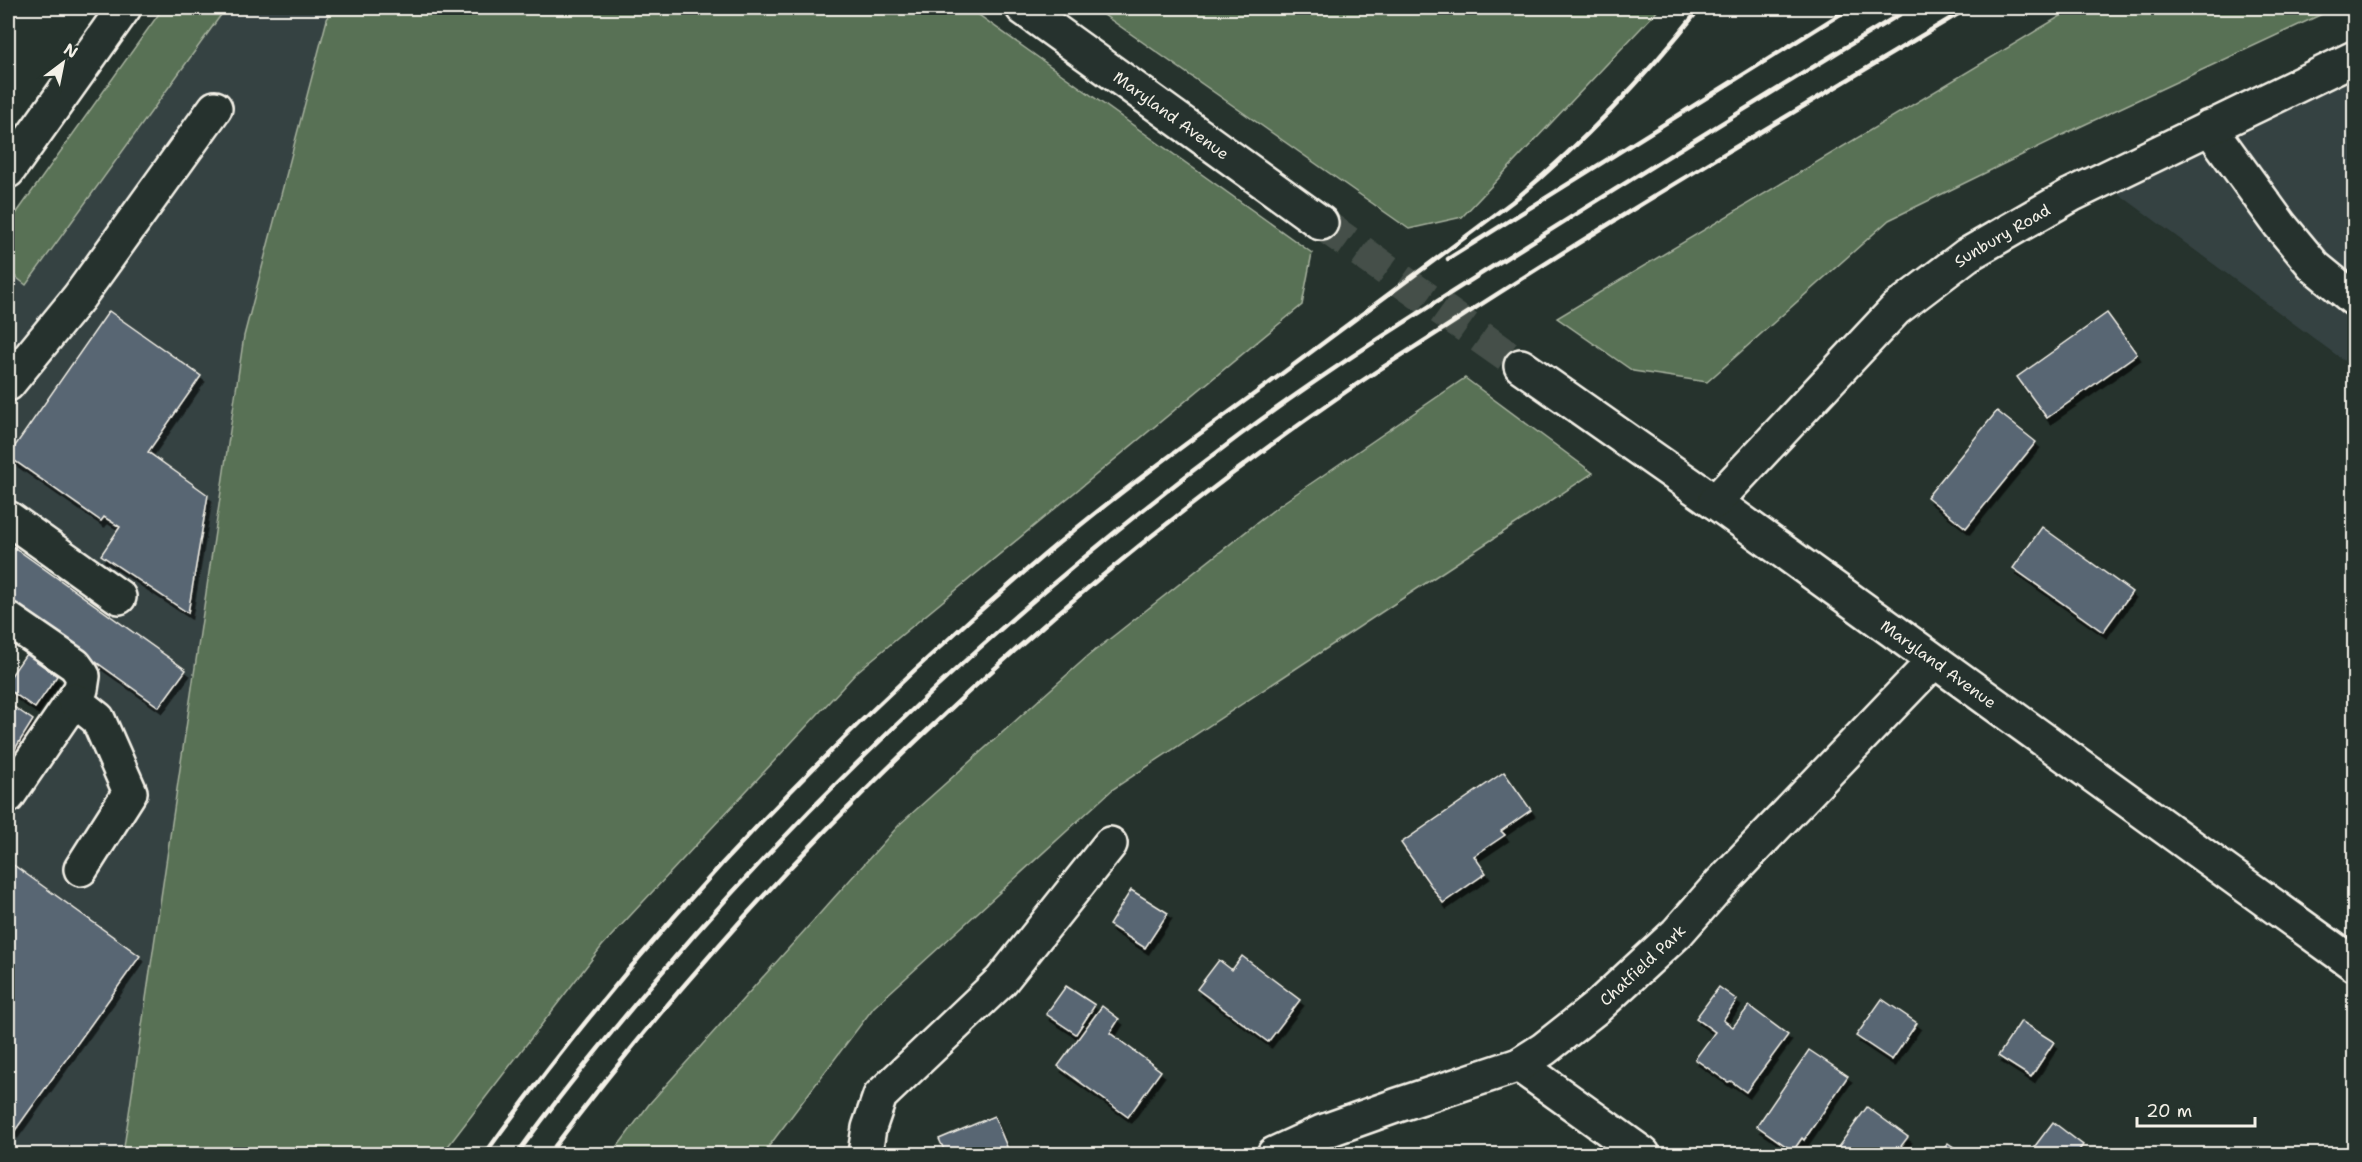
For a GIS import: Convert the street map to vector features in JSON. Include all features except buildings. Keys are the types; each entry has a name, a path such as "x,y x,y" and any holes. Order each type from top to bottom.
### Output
{"street":[{"path":"8,171 124,8"},
{"name":"Maryland Avenue","path":"1023,8 1321,223"},
{"name":"Sunbury Road","path":"1715,502 1896,309 1967,255 2026,219 2209,127 2355,58"},
{"path":"11,374 79,297 215,108"},
{"path":"2209,127 2280,225 2315,267 2355,299"},
{"name":"Maryland Avenue","path":"1521,366 1715,502 2355,964"},
{"path":"8,518 118,597"},
{"path":"8,619 75,665 78,688 98,719 130,792 81,869"},
{"name":"Chatfield Park","path":"1274,1155 1322,1132 1376,1112 1519,1065 1544,1049 1597,1007 1677,933 1721,883 1934,661"},
{"path":"8,796 78,688"},
{"path":"865,1155 868,1128 880,1096 1001,981 1110,844"},
{"path":"1519,1065 1643,1155"}],"shaded area":[{"path":"226,8 330,8 244,336 123,1154 8,1154 8,804 93,686 8,624 8,271 26,284"},
{"path":"2354,76 2354,368 2115,191"}],"green space":[{"path":"163,8 226,8 26,285 8,271 8,225"},
{"path":"330,8 969,8 1312,253 1302,305 858,671 602,946 442,1154 123,1154 244,336"},
{"path":"1094,8 1660,8 1462,217 1409,229"},
{"path":"2074,8 2335,8 2073,130 1889,220 1707,382 1633,371 1557,318"},
{"path":"1465,378 1593,473 1113,789 874,1007 763,1154 612,1154 650,1103 900,824 1088,656 1281,504"}],"tunnel":[{"path":"1321,223 1521,366"}],"railway":[{"path":"485,1154 546,1072 677,914 817,764 891,693 966,623 1098,511 1512,202 1538,180 1611,110 1700,8"},
{"path":"1448,259 1850,8"},
{"path":"517,1154 626,1015 757,866 887,734 1023,609 1094,549 1240,435 1343,362 1618,187 1910,8"},
{"path":"549,1154 634,1045 724,939 818,838 917,740 1019,647 1125,557 1234,472 1376,372 1651,198 1968,8"}]}
